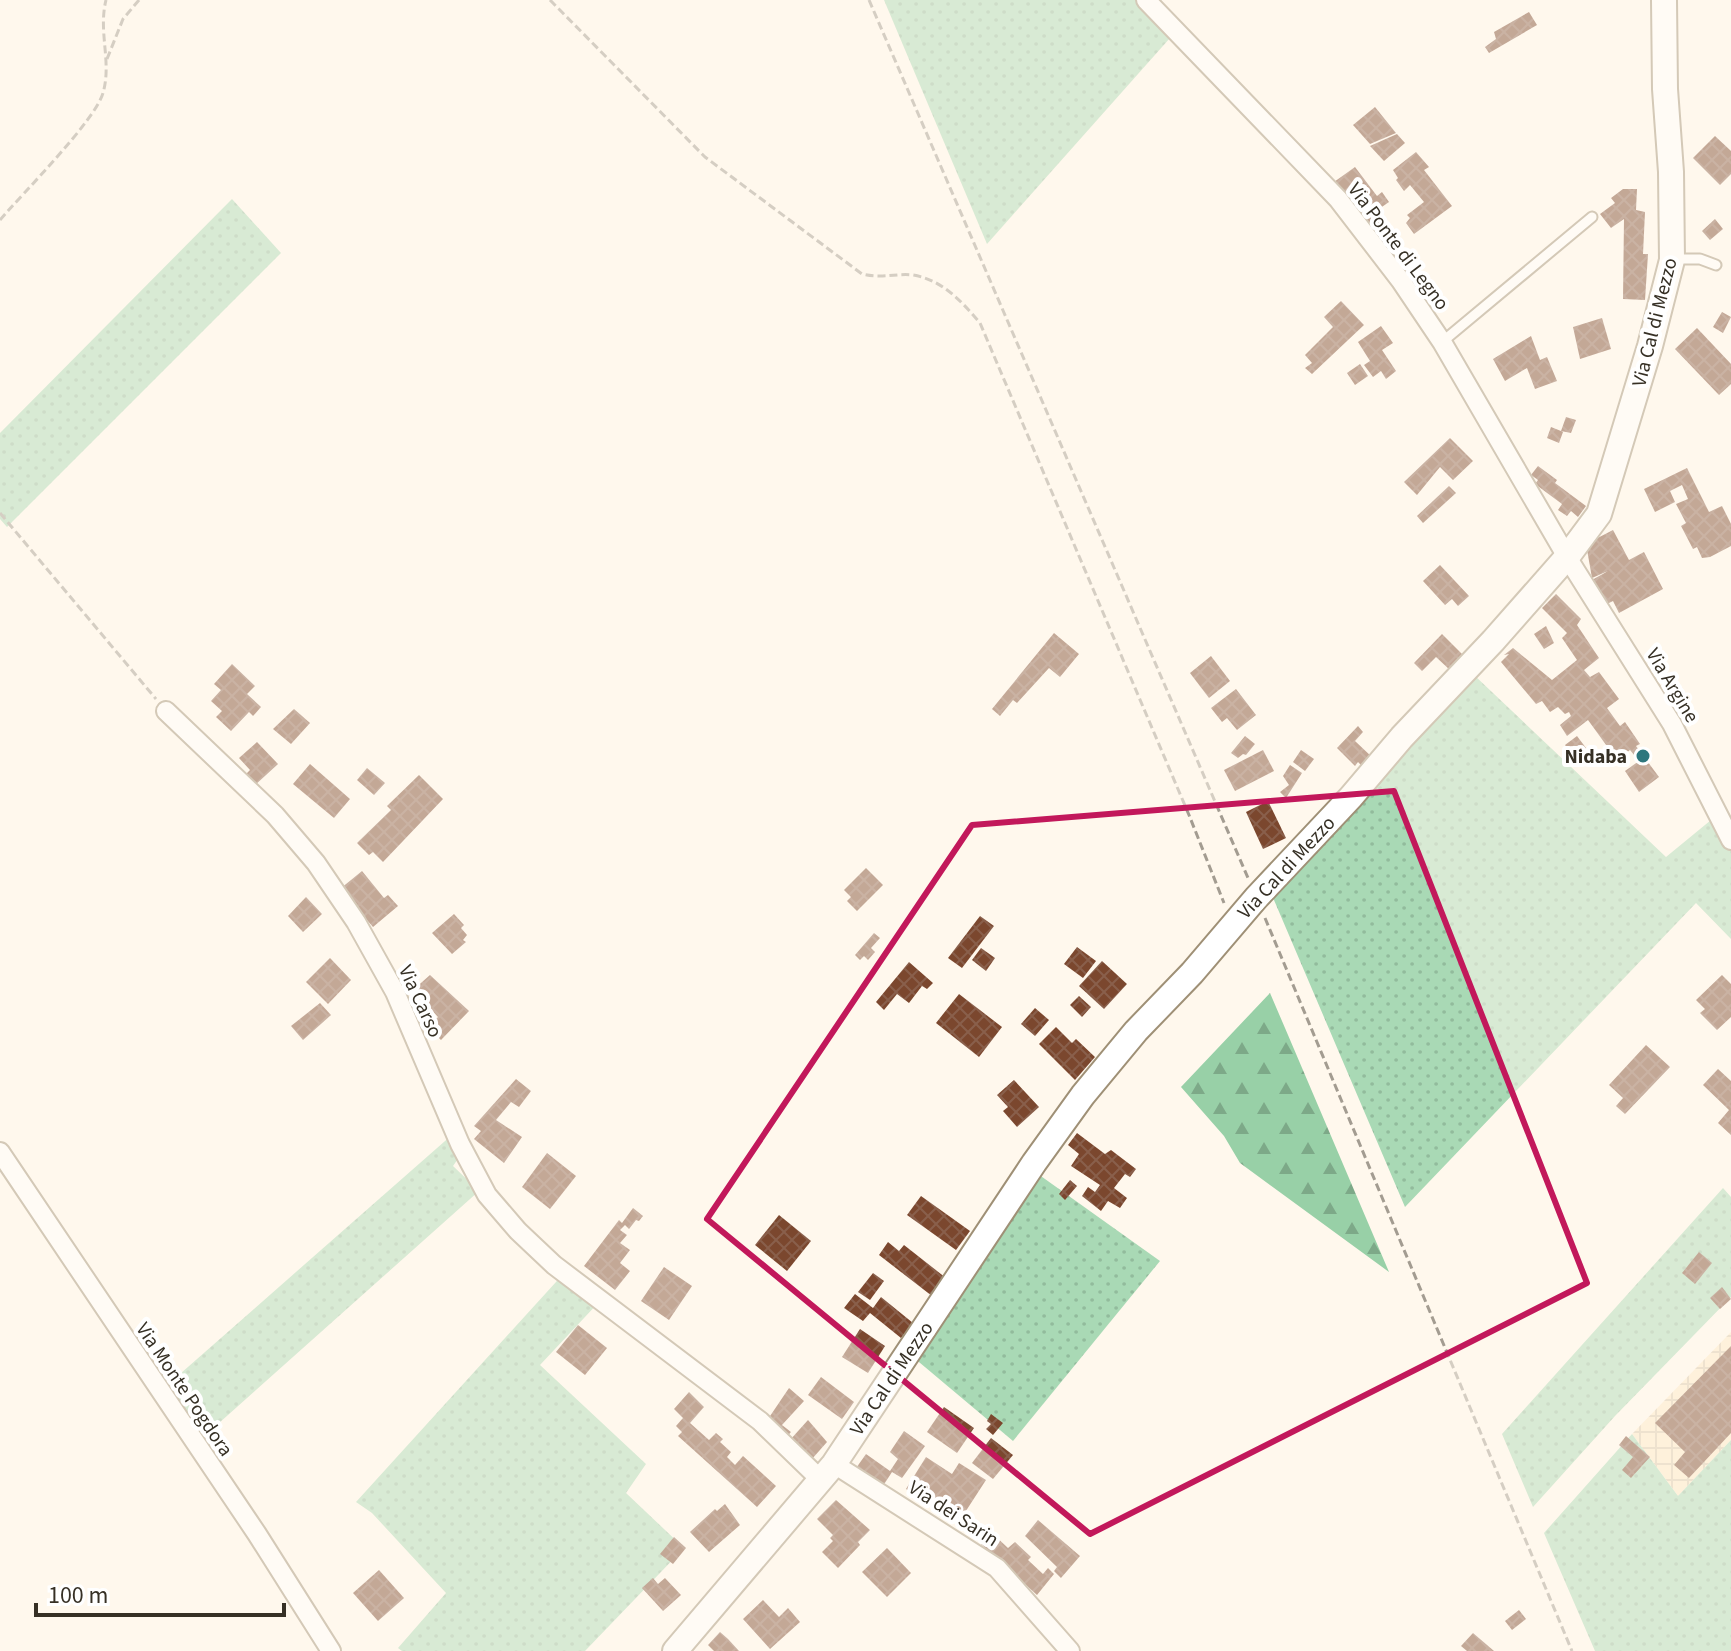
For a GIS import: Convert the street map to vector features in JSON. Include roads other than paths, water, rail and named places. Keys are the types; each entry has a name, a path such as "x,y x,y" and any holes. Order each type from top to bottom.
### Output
{"street":[{"name":"Via Ponte di Legno","path":"1146,0 1338,199 1401,281 1442,342 1567,557"},
{"name":"Via Cal di Mezzo","path":"675,1651 827,1472 1083,1095 1136,1031 1192,973 1256,898 1493,641 1567,557 1599,514 1672,260 1664,0"},
{"name":"Via Argine","path":"1567,557 1672,724 1731,840"},
{"name":"Via Carso","path":"166,711 275,815 316,863 356,922 395,992 460,1144 487,1195 518,1231 554,1265 827,1472"},
{"name":"Via Monte Pogdora","path":"0,1152 331,1651"},
{"name":"Via dei Sarin","path":"827,1472 930,1522 997,1568 1070,1651"}],"lane":[{"path":"1442,342 1592,217"},
{"path":"1672,260 1683,257 1716,265"}],"place":[{"name":"Nidaba","path":"1643,756"}]}
